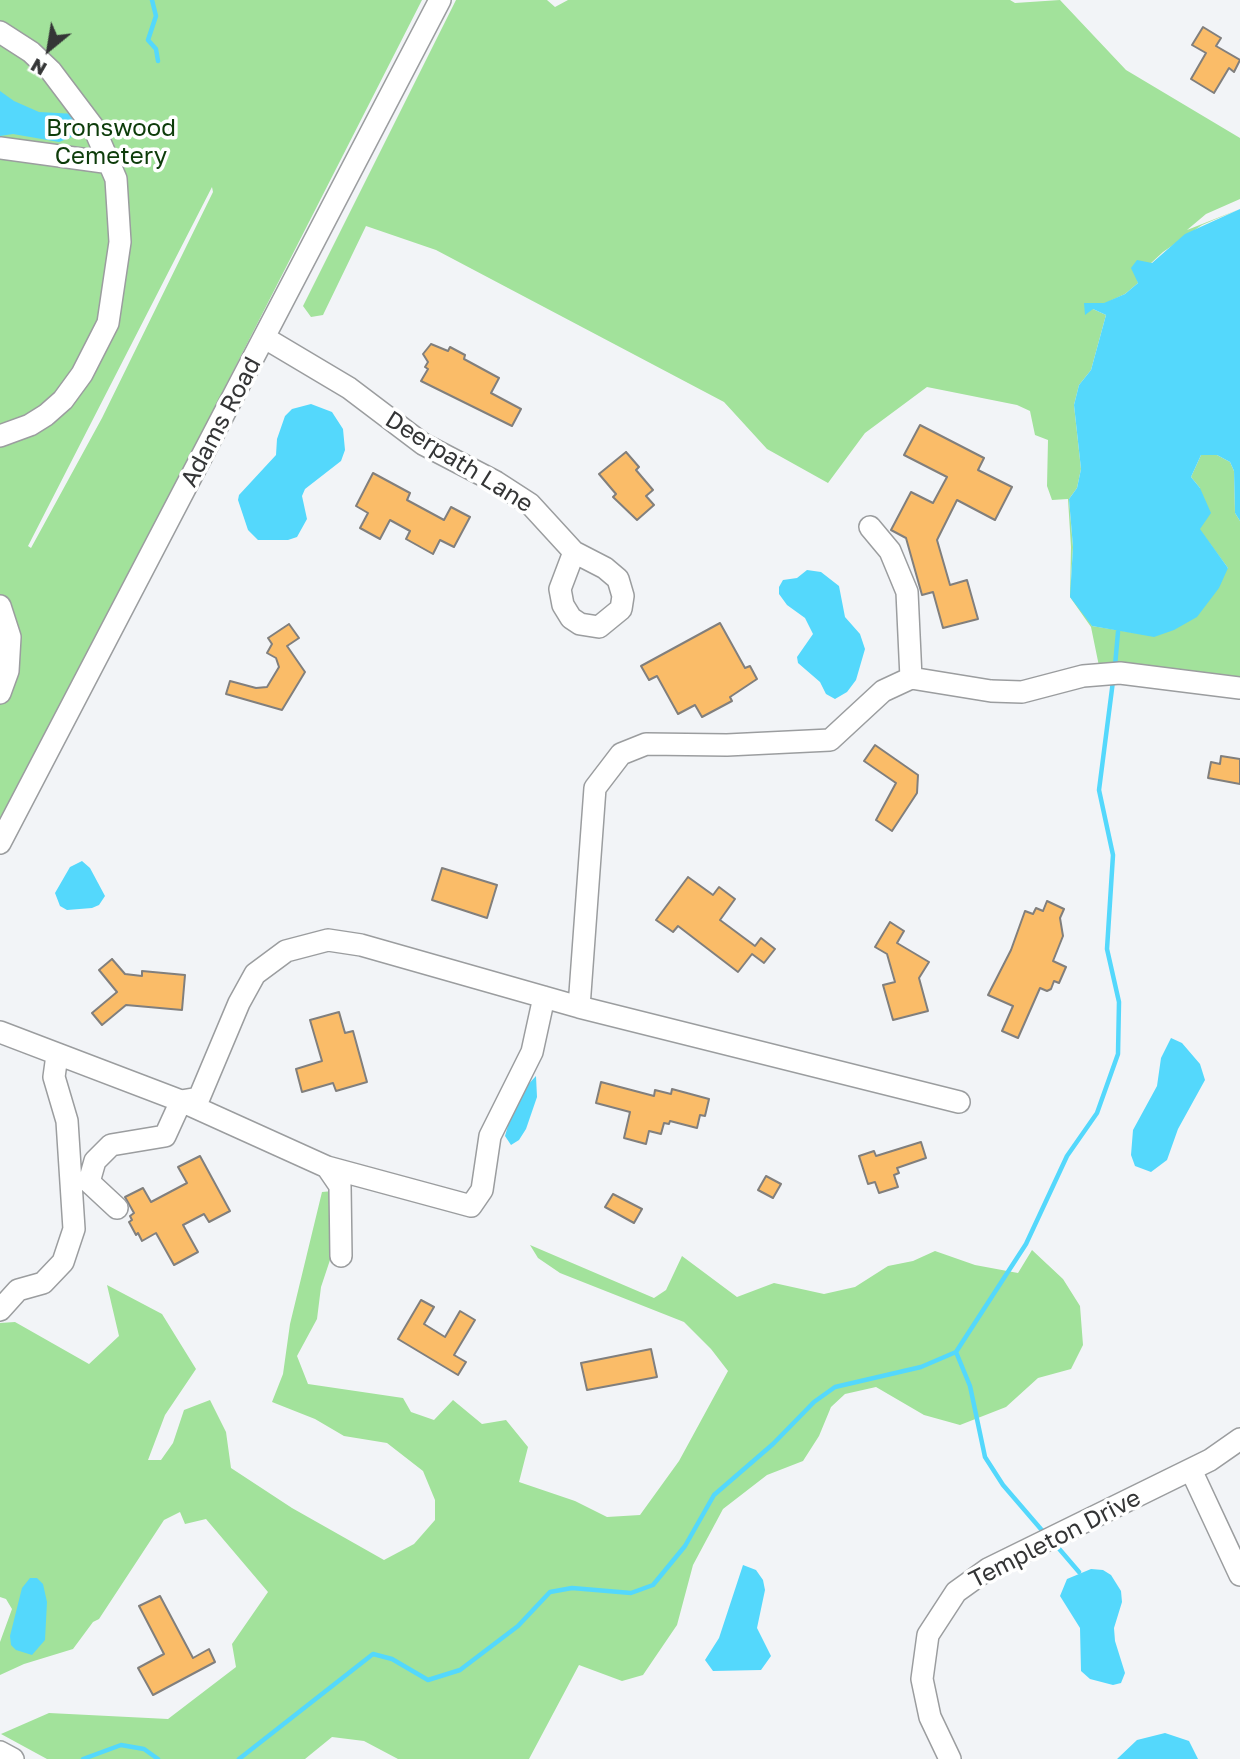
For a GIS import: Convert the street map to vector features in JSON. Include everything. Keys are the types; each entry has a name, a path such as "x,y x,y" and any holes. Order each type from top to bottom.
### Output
{"street":[{"name":"Adams Road","path":"0,843 440,0"},
{"path":"0,32 31,52 51,71 94,128 111,163 120,206 115,294 103,335 82,374 63,400 30,425 0,436"},
{"path":"0,148 111,163"},
{"name":"Deerpath Lane","path":"265,338 349,388 424,444 496,482 530,504 574,552"},
{"path":"870,527 890,551 907,593 911,678"},
{"path":"0,606 10,637 10,653 0,693"},
{"path":"579,1007 595,788 621,754 646,744 727,746 830,740 883,691 911,678 991,691 1022,692 1083,677 1115,674 1240,688"},
{"path":"181,1101 200,1098 239,1003 255,974 268,961 302,945 328,940 361,945 579,1007 959,1102"},
{"path":"0,1032 181,1101 327,1167 471,1206 482,1189 490,1136 532,1052 544,997"},
{"path":"0,1310 18,1290 43,1283 63,1262 74,1229 67,1121 54,1077 57,1055"},
{"path":"117,1208 89,1182 94,1161 111,1145 165,1136 181,1101"},
{"path":"327,1167 340,1186 341,1256"},
{"name":"Templeton Drive","path":"950,1759 924,1697 922,1679 928,1635 945,1605 964,1585 1029,1549 1191,1469 1240,1439"},
{"path":"1191,1469 1240,1575"},
{"path":"0,1752 13,1759"}],"green space":[{"name":"Bronswood Cemetery","path":"0,0 422,0 0,829","holes":["212,187 213,192 102,418 31,548 28,546"]},
{"path":"456,0 547,0 555,7 568,0 1010,0 1015,3 1060,0 1126,70 1240,138 1240,199 1206,214 1187,230 1240,209 1202,225 1163,252 1137,276 1138,283 1125,294 1093,309 1106,315 1091,370 1079,385 1074,405 1081,469 1077,488 1069,499 1073,547 1071,580 1092,626 1154,636 1228,568 1199,529 1200,488 1191,477 1201,455 1217,455 1230,462 1234,471 1235,513 1240,521 1240,688 1100,671 1091,627 1070,597 1068,499 1052,500 1047,486 1048,440 1035,435 1030,411 1017,405 927,387 865,433 828,483 767,449 724,402 436,250 366,226 323,315 311,317 303,306"},
{"path":"333,1191 333,1251 321,1287 317,1319 297,1356 308,1384 403,1398 411,1412 434,1420 453,1400 482,1424 506,1420 528,1447 519,1482 575,1501 607,1517 640,1515 679,1461 728,1371 684,1322 560,1273 538,1258 530,1245 654,1298 666,1290 682,1256 737,1297 774,1283 824,1294 855,1287 888,1266 913,1261 935,1251 975,1265 1018,1273 1032,1250 1063,1279 1080,1306 1083,1345 1071,1369 1038,1378 1006,1407 960,1425 924,1415 876,1387 845,1394 831,1407 819,1436 803,1461 767,1475 723,1509 693,1565 677,1625 643,1675 622,1681 579,1665 529,1759 398,1759 364,1741 332,1737 305,1759 47,1759 1,1734 49,1713 168,1719 236,1667 232,1644 268,1592 206,1519 185,1524 180,1512 164,1520 99,1619 93,1622 73,1649 24,1664 0,1675 0,1642 12,1609 6,1599 0,1597 0,1323 15,1322 89,1364 119,1336 107,1285 162,1314 196,1369 165,1415 148,1460 161,1460 173,1443 184,1410 210,1400 226,1432 231,1468 292,1508 384,1560 414,1544 435,1520 435,1500 423,1471 387,1443 344,1436 315,1419 272,1402 283,1374 290,1324 322,1192"}],"water":[{"path":"0,91 14,101 39,112 76,114 85,128 82,133 59,142 13,134 0,136"},
{"path":"1240,209 1240,521 1235,513 1234,471 1230,462 1217,455 1201,455 1191,477 1200,488 1211,513 1200,529 1228,568 1219,588 1197,617 1174,630 1154,637 1092,626 1070,597 1073,547 1069,499 1077,488 1081,469 1074,405 1079,385 1091,370 1106,315 1093,309 1085,315 1084,303 1104,303 1125,294 1138,283 1131,268 1137,260 1152,263 1185,234"},
{"path":"311,404 332,412 343,429 345,450 341,461 305,489 302,496 307,519 297,537 288,540 258,540 248,530 238,500 239,495 276,455 277,439 285,416 292,409"},
{"path":"807,570 821,572 839,586 845,617 860,634 865,649 856,680 847,692 835,699 826,694 820,682 798,663 797,657 813,634 805,618 787,605 779,594 783,580 797,578"},
{"path":"82,861 90,868 105,896 99,905 92,908 67,910 60,906 55,893 70,867"},
{"path":"1171,1038 1182,1043 1200,1064 1205,1080 1178,1129 1167,1160 1151,1172 1135,1166 1131,1155 1133,1130 1157,1086 1161,1058"},
{"path":"536,1076 537,1097 526,1129 519,1140 511,1145 505,1136 511,1115 522,1091"},
{"path":"743,1565 756,1570 763,1580 765,1590 757,1628 771,1656 761,1670 713,1671 705,1660 719,1638"},
{"path":"1091,1569 1103,1570 1111,1575 1121,1591 1122,1602 1114,1628 1115,1641 1125,1673 1121,1683 1113,1685 1090,1679 1081,1671 1080,1628 1060,1596 1067,1579"},
{"path":"30,1578 37,1578 43,1584 47,1602 45,1640 32,1655 16,1650 11,1645 10,1636 22,1588"},
{"path":"1165,1733 1189,1741 1198,1759 1117,1759 1137,1740"}],"building":[{"path":"1203,27 1221,38 1216,46 1240,60 1234,72 1229,68 1214,93 1191,79 1206,53 1192,45"},
{"path":"431,344 448,351 450,347 465,355 464,359 499,378 491,393 521,409 512,426 421,381 428,369 425,367 428,362 423,354"},
{"path":"920,425 984,458 978,470 1012,487 995,520 957,500 937,540 950,585 967,580 978,619 943,628 933,592 922,595 906,538 891,530 911,492 933,503 947,477 904,455"},
{"path":"626,452 639,467 636,470 653,490 646,496 654,505 637,520 613,497 616,494 599,474"},
{"path":"373,473 410,493 407,500 444,520 451,507 470,517 454,547 440,540 433,554 406,539 410,531 390,520 380,539 360,528 368,513 356,506"},
{"path":"720,623 745,668 750,666 757,679 730,697 732,701 702,717 695,705 678,714 657,676 649,680 641,666"},
{"path":"289,624 299,638 287,646 305,672 282,710 226,694 230,681 256,688 267,687 279,667 276,658 267,653 272,644 268,638"},
{"path":"875,745 918,775 917,793 892,831 876,820 896,783 864,761"},
{"path":"1221,756 1240,759 1240,784 1208,778 1211,762 1220,764"},
{"path":"442,868 497,885 487,918 432,900"},
{"path":"688,877 713,895 719,887 735,899 720,920 755,946 761,938 775,949 764,963 752,954 738,972 678,926 673,932 656,920"},
{"path":"1047,901 1064,909 1060,918 1063,936 1053,961 1066,967 1059,983 1054,981 1051,989 1047,991 1040,988 1018,1038 1002,1031 1013,1006 988,995 1011,950 1025,911 1033,914 1036,908 1043,911"},
{"path":"890,922 904,931 897,943 929,962 919,978 928,1011 893,1020 883,985 895,982 887,954 875,947"},
{"path":"112,959 125,974 142,976 142,971 185,975 182,1010 126,1005 102,1025 92,1013 117,992 99,970"},
{"path":"339,1012 345,1033 353,1031 367,1082 336,1091 333,1083 302,1092 296,1069 322,1061 310,1020"},
{"path":"601,1082 654,1096 655,1090 671,1094 672,1089 709,1099 705,1116 700,1115 697,1128 670,1121 669,1124 664,1123 661,1134 649,1131 646,1144 624,1138 630,1112 596,1103"},
{"path":"921,1142 926,1158 897,1168 899,1173 894,1175 898,1187 879,1193 875,1182 868,1184 859,1156 874,1151 876,1156"},
{"path":"200,1156 230,1211 209,1222 204,1214 183,1225 198,1252 174,1265 156,1233 142,1241 138,1233 136,1235 129,1222 134,1213 125,1197 143,1188 151,1202 187,1183 178,1167"},
{"path":"766,1176 781,1184 773,1198 758,1190"},
{"path":"613,1194 642,1209 634,1223 605,1207"},
{"path":"421,1300 434,1307 424,1324 445,1337 460,1311 475,1320 454,1355 466,1362 458,1375 398,1339"},
{"path":"651,1349 657,1377 587,1390 581,1363"},
{"path":"160,1596 193,1658 209,1649 215,1662 153,1695 138,1668 164,1654 139,1606"}],"waterway":[{"path":"152,0 156,16 148,40 156,49 158,61"},
{"path":"1115,666 1118,632"},
{"path":"239,1759 373,1654 392,1659 428,1680 460,1670 518,1626 550,1592 572,1588 631,1593 653,1585 685,1546 714,1495 773,1444 814,1402 835,1387 921,1367 956,1352 1026,1244 1067,1156 1097,1113 1118,1054 1119,1002 1107,949 1113,855 1099,790 1113,681"},
{"path":"956,1352 970,1386 985,1457 1003,1485 1046,1535"},
{"path":"1055,1544 1079,1572"},
{"path":"83,1759 121,1745 144,1749 158,1759"}]}
